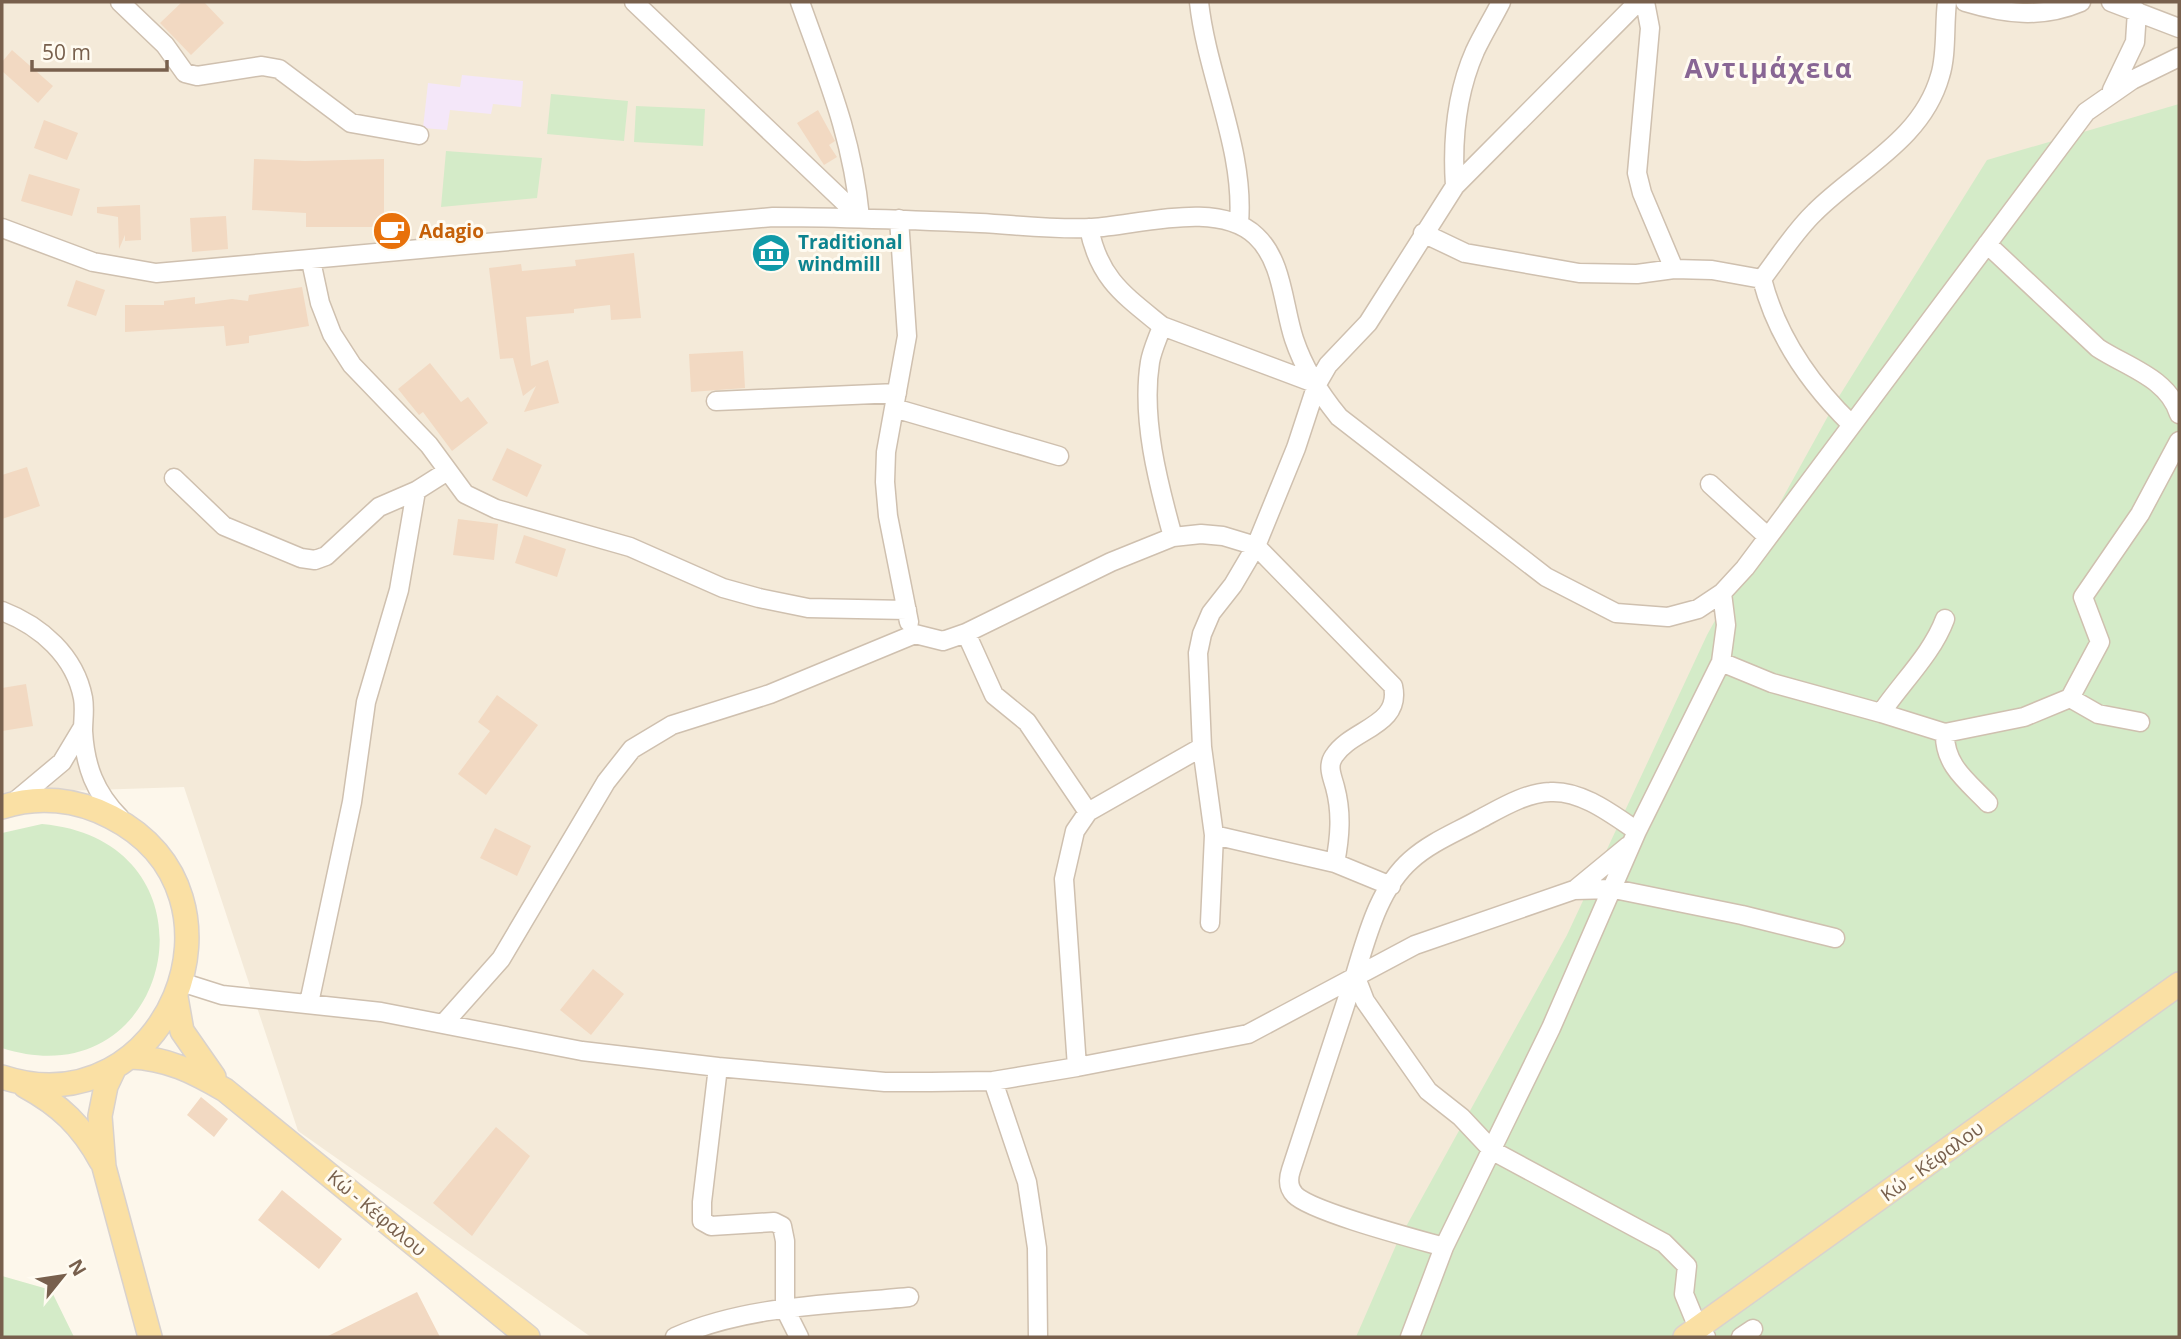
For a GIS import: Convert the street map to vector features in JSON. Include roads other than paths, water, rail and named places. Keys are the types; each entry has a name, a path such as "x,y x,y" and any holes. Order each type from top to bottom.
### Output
{"main road":[{"path":"6,806 65,801 100,811 131,829 164,864 181,901 187,940 179,990 157,1030 123,1062 106,1086 100,1116 104,1167 150,1337"},
{"name":"Κώ - Κέφαλου","path":"1696,1334 2179,984"},
{"name":"Κώ - Κέφαλου","path":"179,990 182,1031 201,1061 225,1090"},
{"name":"Κώ - Κέφαλου","path":"123,1062 149,1058 188,1068 225,1090 528,1337"},
{"path":"9,1079 57,1084 77,1081 123,1062"},
{"path":"9,1079 51,1101 71,1116 104,1167"}],"street":[{"path":"120,2 165,45 185,73 197,76 262,66 279,68 351,122 419,135"},
{"path":"634,2 860,217"},
{"path":"800,2 843,119 853,160 860,217"},
{"path":"1199,2 1208,58 1241,193 1239,223"},
{"path":"1455,186 1453,144 1461,94 1475,51 1501,2"},
{"path":"1210,923 1214,835 1202,747 1198,653 1211,613 1256,546 1296,449 1317,384 1328,365 1368,324 1455,186 1638,2"},
{"path":"1644,2 1650,28 1637,173 1642,193 1674,269"},
{"path":"1762,279 1815,211 1881,159 1904,136 1922,112 1941,74 1947,2"},
{"path":"1965,2 2004,13 2046,13 2081,2"},
{"path":"2111,2 2179,28"},
{"path":"2109,93 2129,59 2138,26 2137,12"},
{"path":"2,228 93,262 146,272 311,261 773,217 860,217 1089,228 1214,216 1239,223 1257,236 1268,251 1278,272 1294,340 1317,384 1339,417 1546,577 1578,596 1616,613 1655,617 1698,609 1722,593 1768,537 2086,112 2109,93 2179,57"},
{"path":"899,219 907,336 886,452 885,482 888,516 907,610 915,634"},
{"path":"1089,228 1093,250 1110,281 1162,326 1317,384"},
{"path":"1423,233 1465,254 1579,273 1637,274 1674,269 1712,270 1762,279"},
{"path":"1987,244 2098,348 2138,369 2175,400 2179,414"},
{"path":"311,261 320,303 332,334 352,365 429,445 446,472 466,494 496,509 630,547 723,588 808,608 907,610"},
{"path":"1762,279 1770,309 1801,367 1821,395 1851,425"},
{"path":"1162,326 1150,361 1148,405 1156,465 1172,537"},
{"path":"716,401 896,401 1059,456"},
{"path":"1721,662 1772,683 1945,733 2024,717 2070,698 2100,642 2083,597 2140,514 2179,441"},
{"path":"174,478 224,526 301,558 315,560 326,556 379,507 416,491 446,472"},
{"path":"1710,484 1768,537"},
{"path":"309,1003 352,802 366,702 399,590 416,491"},
{"path":"446,1023 501,959 606,782 632,749 672,725 770,694 915,634 943,641 966,633 1111,562 1172,537 1201,534 1256,546 1393,686 1395,699 1391,710 1331,758 1330,772 1340,815 1340,837 1335,863"},
{"path":"1410,1337 1444,1247 1493,1151 1614,889 1635,836 1721,662 1726,625 1722,593"},
{"path":"2,611 40,632 64,656 79,680 84,700 83,727 88,769 107,805 131,829"},
{"path":"1881,713 1908,674 1936,643 1945,619"},
{"path":"966,633 994,695 1002,705 1027,722 1087,812"},
{"path":"2070,698 2098,714 2140,722"},
{"path":"6,806 62,762 83,727"},
{"path":"1945,733 1945,750 1954,767 1988,803"},
{"path":"1077,1067 1064,879 1075,831 1087,812 1202,747"},
{"path":"1444,1247 1316,1206 1295,1195 1289,1186 1291,1170 1369,928 1391,886 1410,861 1442,839 1529,796 1550,792 1566,794 1591,803 1635,836"},
{"path":"1214,835 1335,863 1391,886"},
{"path":"1574,890 1614,860 1635,836"},
{"path":"179,990 309,1003 446,1023 582,1051 718,1067 885,1082 993,1081 1248,1034 1415,945 1574,890 1614,889 1742,915 1835,938"},
{"path":"1356,975 1364,1001 1428,1091 1461,1117 1493,1151 1664,1243 1681,1256 1686,1266 1684,1294 1696,1334"},
{"path":"718,1067 702,1221 710,1226 774,1222 782,1226 785,1241 785,1309 799,1337"},
{"path":"993,1081 1027,1182 1037,1248 1038,1337"},
{"path":"675,1337 709,1322 785,1309 909,1297"}],"place":[{"name":"Adagio","path":"392,231"},
{"name":"Traditional windmill","path":"771,253"}],"district":[{"name":"Αντιμάχεια","path":"1769,69"}]}
